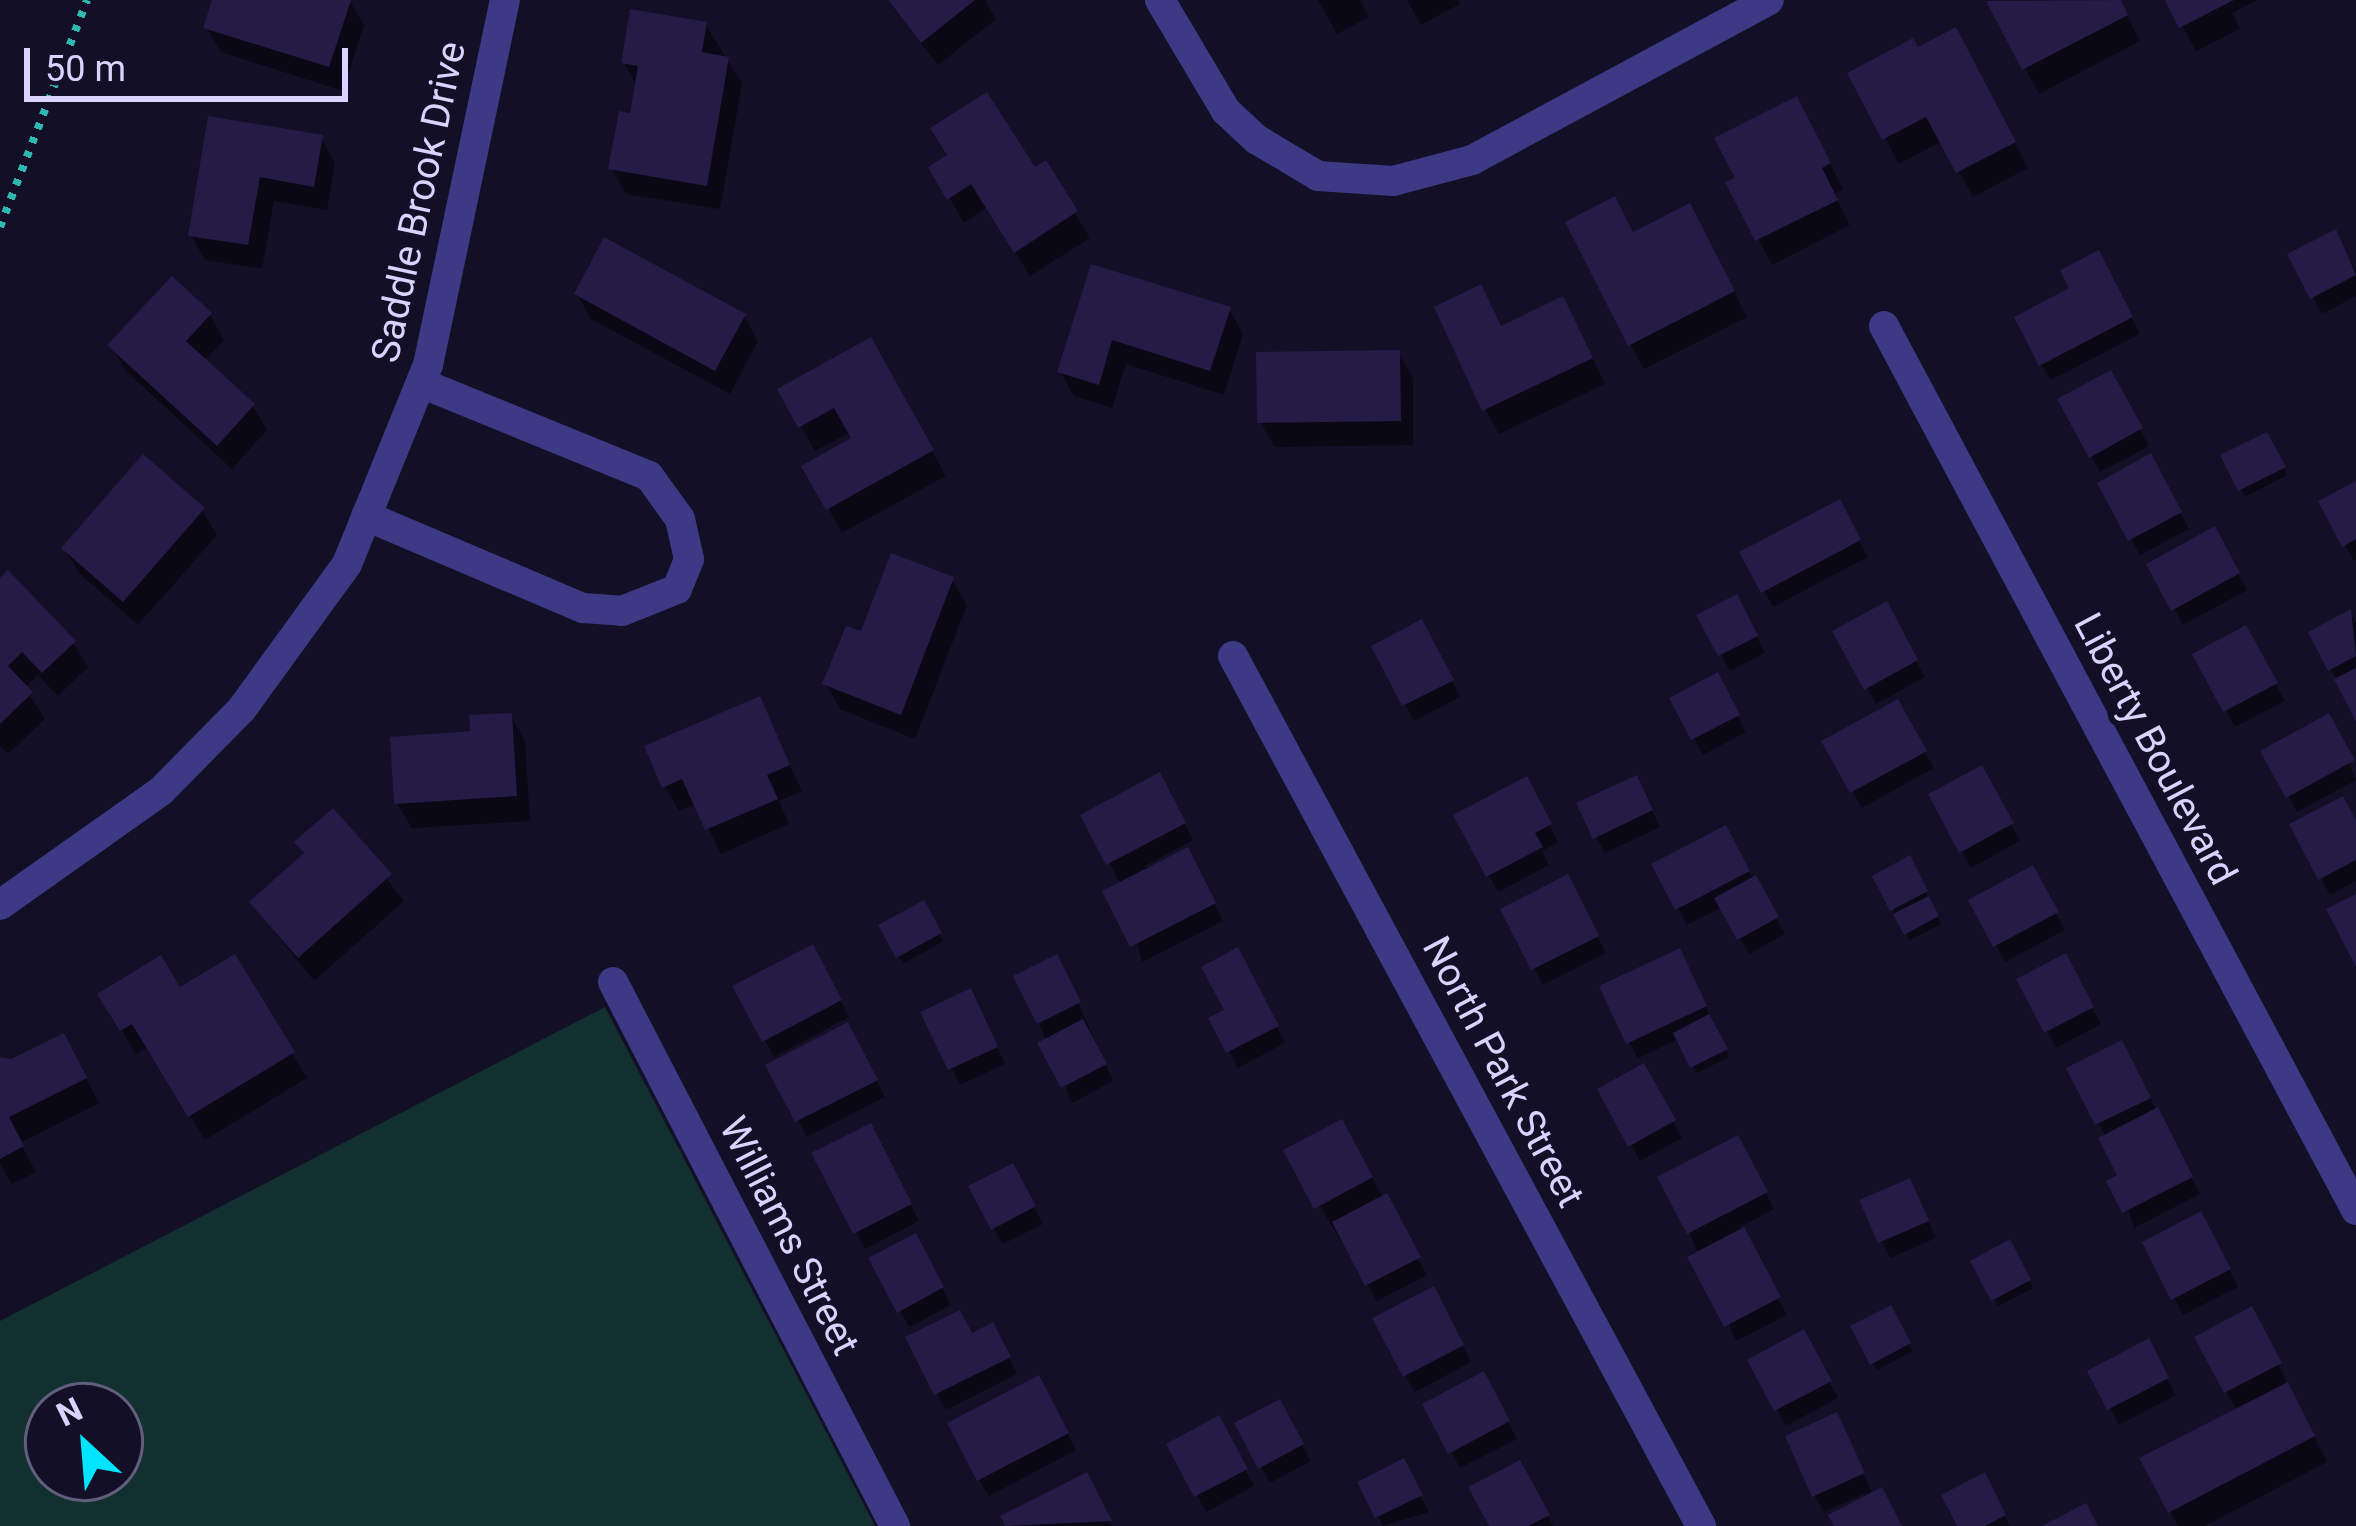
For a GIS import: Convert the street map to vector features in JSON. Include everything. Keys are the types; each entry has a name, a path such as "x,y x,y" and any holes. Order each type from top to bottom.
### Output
{"street":[{"name":"Saddle Brook Drive","path":"0,905 94,845 241,710 308,625 366,516 421,383 505,0"},
{"path":"1160,0 1214,94 1256,139 1318,176 1393,181 1472,160 1769,0"},
{"name":"Liberty Boulevard","path":"1885,326 2356,1210"},
{"path":"366,516 584,608 622,611 677,589 689,559 680,519 649,476 421,383"},
{"name":"North Park Street","path":"1233,656 1701,1526"},
{"name":"Williams Street","path":"614,982 895,1526"}],"path":[{"path":"0,227 87,0"}],"green space":[{"path":"605,1007 875,1526 0,1526 0,1321"}],"building":[{"path":"212,0 351,0 329,67 203,28"},
{"path":"888,0 975,0 921,43"},
{"path":"2121,0 2128,15 2022,70 1986,1"},
{"path":"2165,0 2234,0 2179,28"},
{"path":"630,9 707,22 702,52 729,57 707,186 608,169 619,111 630,113 638,66 621,63"},
{"path":"1956,27 2016,142 1956,173 1926,117 1882,140 1847,73 1913,38 1918,47"},
{"path":"987,92 1035,167 1046,160 1078,211 1014,253 971,184 947,200 928,167 947,155 930,128"},
{"path":"1797,96 1831,163 1822,168 1838,200 1755,241 1725,182 1735,178 1714,138"},
{"path":"208,116 323,135 314,187 260,177 248,245 188,236"},
{"path":"1615,196 1633,232 1690,203 1735,291 1628,346 1565,222"},
{"path":"2336,229 2356,275 2310,299 2287,254"},
{"path":"604,237 746,314 715,371 574,294"},
{"path":"2099,250 2133,317 2039,366 2014,317 2069,288 2060,270"},
{"path":"1091,264 1231,307 1210,371 1112,340 1099,385 1057,372"},
{"path":"172,276 212,313 186,341 255,404 217,446 107,345"},
{"path":"1481,284 1501,326 1563,296 1593,358 1482,411 1434,307"},
{"path":"871,337 934,450 826,510 801,466 851,438 834,408 798,428 777,389"},
{"path":"1400,350 1401,421 1257,423 1256,352"},
{"path":"2111,370 2143,428 2089,458 2057,399"},
{"path":"2267,432 2286,467 2238,491 2220,455"},
{"path":"2151,453 2182,512 2128,541 2097,483"},
{"path":"143,454 205,508 123,602 61,548"},
{"path":"2356,481 2356,539 2342,547 2318,501"},
{"path":"1840,499 1861,540 1761,593 1739,552"},
{"path":"2215,526 2240,573 2171,611 2146,564"},
{"path":"891,553 954,577 901,715 822,684 846,626 861,631"},
{"path":"8,570 76,641 42,673 22,652 8,666 33,692 0,724 0,578"},
{"path":"1737,594 1758,636 1718,656 1696,615"},
{"path":"1887,601 1918,660 1864,690 1832,631"},
{"path":"2351,609 2356,656 2328,671 2308,632"},
{"path":"1422,619 1454,680 1402,706 1371,646"},
{"path":"2246,625 2278,683 2223,712 2192,654"},
{"path":"2356,668 2356,722 2334,679"},
{"path":"1718,672 1740,715 1691,740 1669,698"},
{"path":"760,696 790,765 767,775 778,799 705,830 682,779 662,788 644,746"},
{"path":"1898,699 1927,751 1850,793 1821,741"},
{"path":"512,713 517,796 394,804 390,737 470,731 469,715"},
{"path":"2329,713 2355,760 2286,798 2260,751"},
{"path":"1982,765 2014,823 1959,853 1928,794"},
{"path":"1160,772 1186,823 1106,865 1080,815"},
{"path":"1637,775 1653,810 1593,839 1576,803"},
{"path":"1527,776 1552,824 1535,833 1543,847 1486,877 1453,815"},
{"path":"2343,796 2356,820 2356,860 2318,880 2289,824"},
{"path":"333,808 392,874 298,958 249,902 304,853 294,842"},
{"path":"1726,825 1750,871 1675,910 1651,864"},
{"path":"1188,847 1216,903 1130,947 1102,891"},
{"path":"1910,855 1928,891 1890,911 1872,876"},
{"path":"2033,865 2059,912 1993,947 1968,900"},
{"path":"1568,874 1599,936 1531,970 1500,909"},
{"path":"1756,875 1779,917 1737,940 1714,898"},
{"path":"2356,894 2356,967 2326,909"},
{"path":"1929,896 1939,916 1904,935 1893,914"},
{"path":"924,900 942,933 896,958 878,925"},
{"path":"813,944 842,1000 762,1042 732,986"},
{"path":"1238,947 1279,1026 1226,1053 1208,1018 1224,1010 1201,967"},
{"path":"1680,948 1707,1006 1626,1044 1599,986"},
{"path":"2066,953 2094,1007 2044,1033 2016,979"},
{"path":"235,954 295,1052 188,1117 132,1024 120,1031 97,994 161,955 180,987"},
{"path":"1057,954 1081,1002 1037,1024 1013,976"},
{"path":"971,988 998,1047 948,1070 920,1012"},
{"path":"1709,1014 1728,1049 1690,1068 1673,1033"},
{"path":"1083,1019 1107,1064 1061,1088 1037,1043"},
{"path":"848,1022 878,1080 795,1122 765,1065"},
{"path":"64,1033 87,1078 9,1117 24,1146 0,1159 0,1057 11,1059"},
{"path":"2122,1040 2151,1098 2095,1125 2066,1068"},
{"path":"1644,1063 1676,1120 1628,1147 1597,1089"},
{"path":"2158,1107 2193,1177 2122,1213 2106,1181 2117,1175 2098,1138"},
{"path":"1342,1119 1373,1177 1314,1209 1283,1150"},
{"path":"871,1123 912,1204 853,1234 811,1153"},
{"path":"1738,1135 1768,1192 1687,1234 1657,1177"},
{"path":"1013,1163 1036,1206 991,1230 968,1186"},
{"path":"1910,1178 1929,1221 1878,1243 1859,1200"},
{"path":"1387,1193 1421,1257 1365,1286 1332,1222"},
{"path":"2201,1211 2231,1269 2171,1300 2142,1242"},
{"path":"1744,1227 1781,1297 1724,1327 1687,1257"},
{"path":"916,1233 944,1287 897,1313 868,1258"},
{"path":"2010,1239 2031,1280 1991,1301 1970,1261"},
{"path":"1434,1286 1464,1345 1403,1377 1372,1318"},
{"path":"1891,1305 1911,1343 1870,1365 1850,1326"},
{"path":"2252,1306 2282,1363 2224,1393 2194,1337"},
{"path":"960,1310 972,1333 993,1322 1011,1357 934,1395 905,1337"},
{"path":"1804,1329 1832,1381 1774,1411 1747,1360"},
{"path":"2149,1338 2169,1378 2107,1410 2087,1371"},
{"path":"1484,1371 1510,1421 1448,1454 1422,1404"},
{"path":"1039,1375 1069,1433 977,1481 947,1423"},
{"path":"2288,1382 2315,1436 2168,1513 2139,1458"},
{"path":"1280,1399 1304,1444 1258,1469 1234,1423"},
{"path":"1837,1412 1865,1473 1812,1497 1785,1436"},
{"path":"1219,1415 1248,1469 1194,1497 1166,1444"},
{"path":"1404,1458 1423,1495 1375,1518 1357,1482"},
{"path":"1520,1460 1550,1515 1528,1526 1489,1526 1468,1487"},
{"path":"1087,1472 1112,1521 1005,1526 1000,1516"},
{"path":"1985,1472 2006,1515 1985,1526 1957,1526 1941,1495"},
{"path":"1882,1487 1902,1526 1834,1526 1828,1515"},
{"path":"2086,1503 2098,1526 2042,1526"}]}
